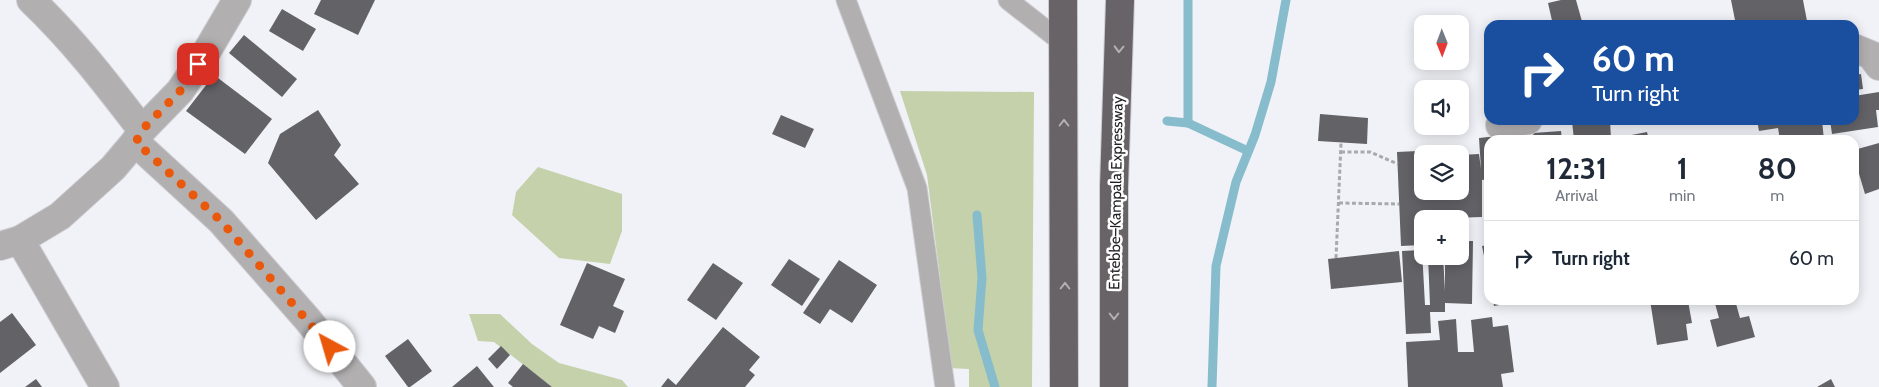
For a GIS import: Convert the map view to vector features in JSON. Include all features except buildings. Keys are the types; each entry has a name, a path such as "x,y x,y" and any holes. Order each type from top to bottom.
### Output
{"highway":[{"path":"1063,0 1064,387"},
{"name":"Entebbe–Kampala Expressway","path":"1114,387 1114,187 1120,0"}],"street":[{"path":"32,0 63,31 95,68 139,136 221,221 308,320 362,387"},
{"path":"104,387 10,243 60,216 113,168 180,91 207,51 237,0"},
{"path":"1859,50 1871,55 1879,66"}],"lane":[{"path":"846,0 917,188 945,387"},
{"path":"1008,0 1064,43"}],"path":[{"path":"1336,258 1341,143"},
{"path":"1341,152 1370,152 1398,164"},
{"path":"1339,203 1399,204"}],"green space":[{"path":"900,91 1034,92 1032,387 969,387 969,369 948,368 945,317 927,175"},
{"path":"538,167 622,194 622,231 610,264 559,258 512,215 516,192"},
{"path":"469,314 500,314 532,344 559,363 622,380 628,387 552,387 494,342 478,341"}],"waterway":[{"path":"1188,0 1188,123"},
{"path":"1212,387 1216,266 1236,182 1255,135 1271,82 1286,0"},
{"path":"1167,121 1188,123 1248,151"},
{"path":"977,215 982,278 978,330 995,387"}],"route":[{"path":"198,64 180,91 142,130 136,142 221,221 330,347"}]}
